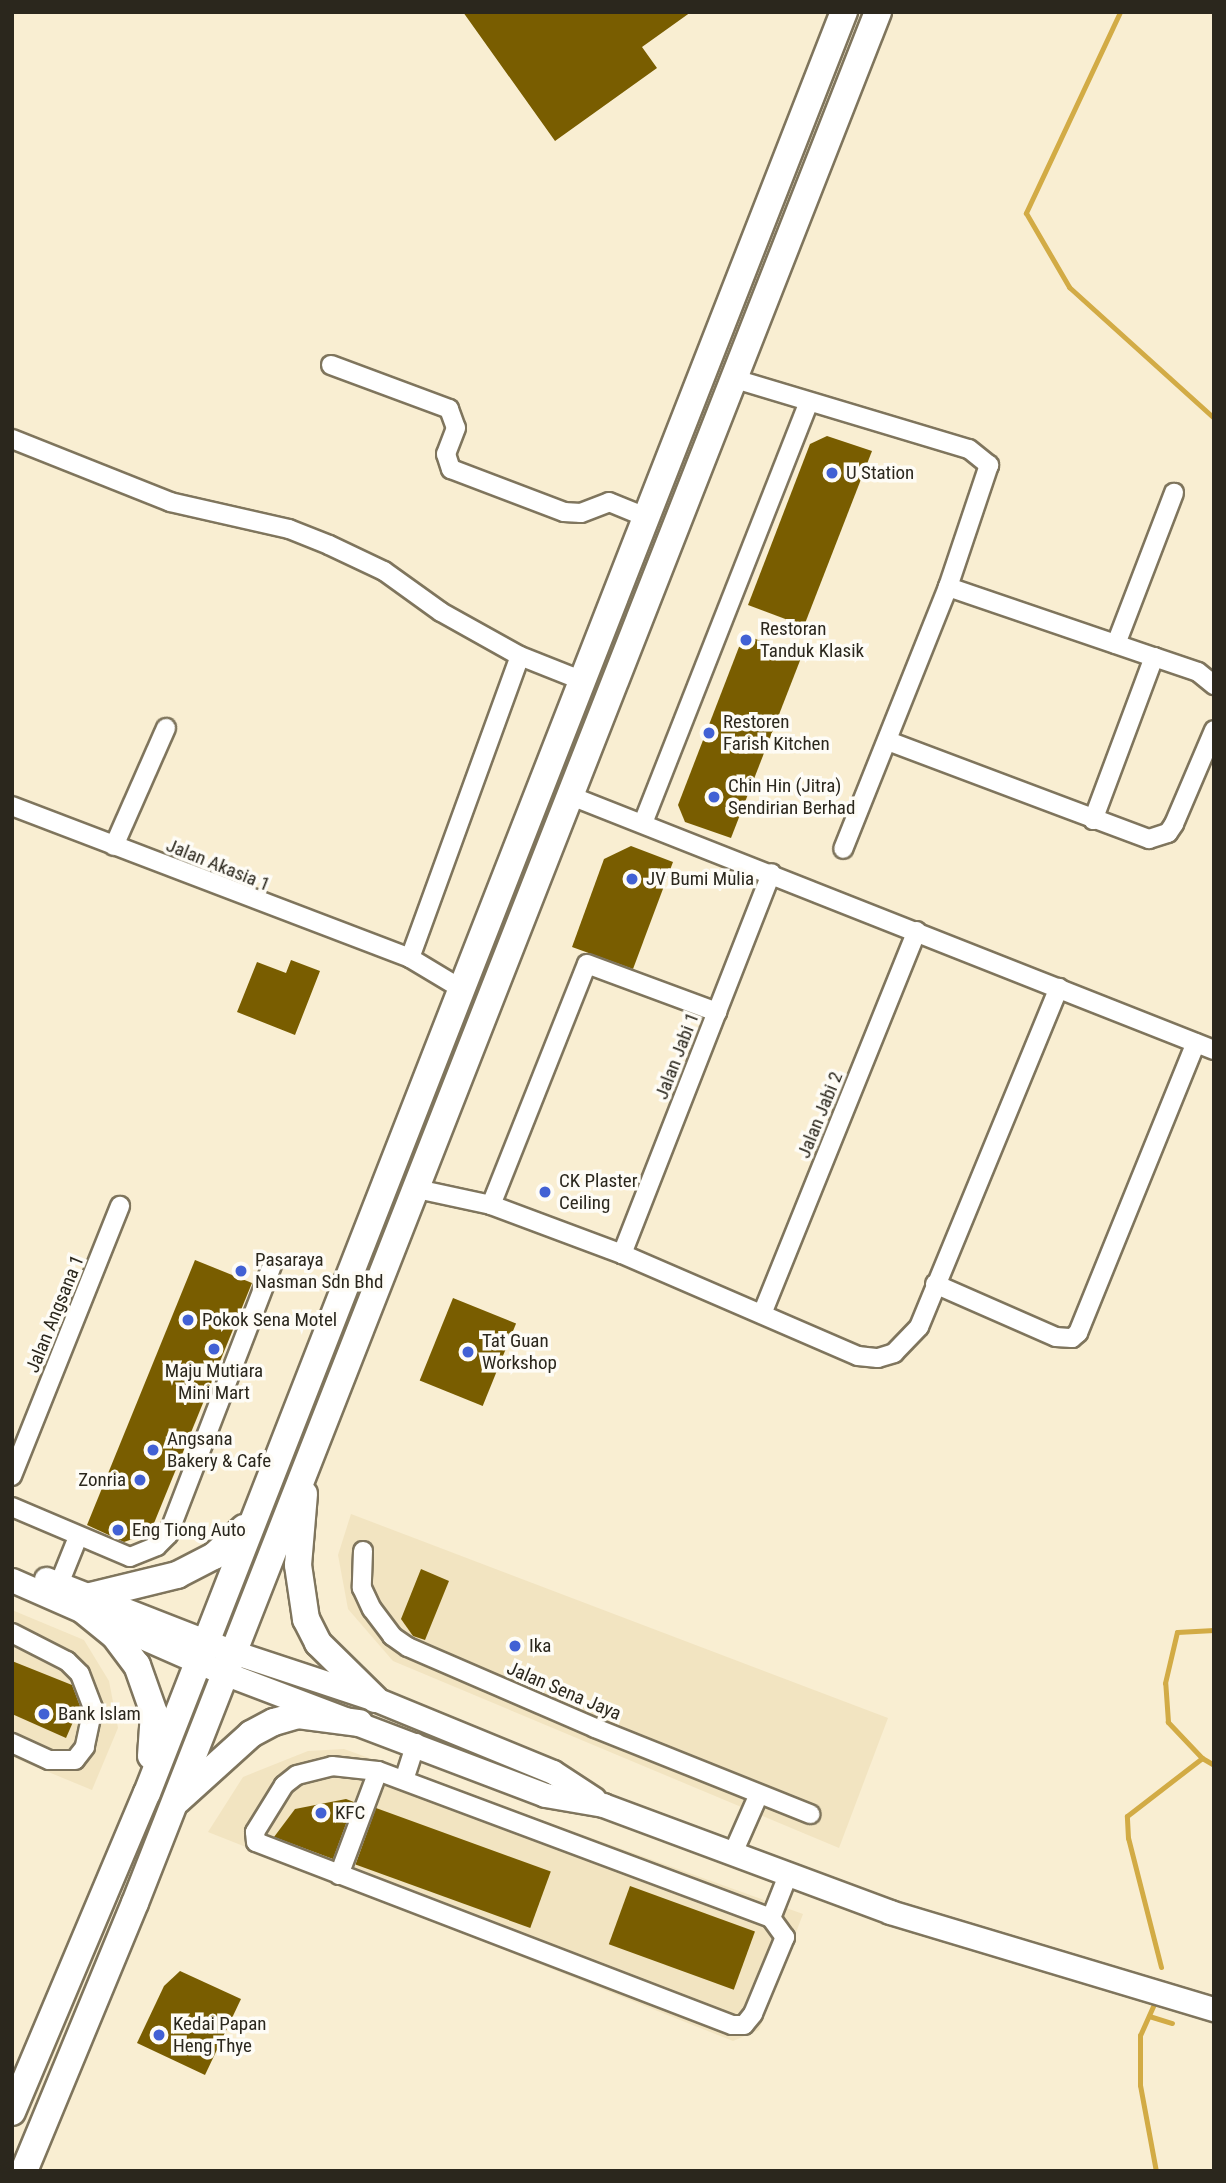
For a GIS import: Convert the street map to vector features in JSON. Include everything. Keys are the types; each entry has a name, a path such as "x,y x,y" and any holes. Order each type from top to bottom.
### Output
{"highway":[{"path":"12,2112 147,1793 200,1651 648,518 844,12"},
{"path":"24,2171 175,1804 228,1662 417,1189 878,12"},
{"path":"306,1468 298,1565 306,1619 318,1643 376,1699"},
{"path":"147,1793 154,1725 146,1686 114,1635 88,1604 148,1585 214,1556 234,1541 255,1513"},
{"path":"175,1804 226,1755 274,1722 298,1715 359,1723"}],"main road":[{"path":"12,1567 59,1584 88,1604"},
{"path":"12,1580 88,1604 228,1662 359,1723 416,1742 545,1794 603,1805 890,1912 1214,2009"},
{"path":"228,1662 376,1699 553,1772 603,1805"}],"street":[{"path":"331,365 449,409 456,428 446,454 451,469 564,512 581,513 609,502 648,518"},
{"path":"735,379 808,405 968,449 985,458 989,473 948,587 843,849"},
{"path":"643,822 808,405"},
{"path":"12,439 170,502 289,529 329,545 384,571 441,612 520,656 583,681"},
{"path":"1116,644 1174,493"},
{"path":"948,587 1198,672 1214,685"},
{"path":"410,958 520,656"},
{"path":"1093,820 1154,657"},
{"path":"114,846 166,729"},
{"path":"888,741 1138,837 1168,833 1214,730"},
{"path":"571,796 643,822 1214,1050"},
{"name":"Jalan Akasia 1","path":"12,806 410,958 460,988"},
{"name":"Jalan Jabi 1","path":"622,1254 771,873"},
{"name":"Jalan Jabi 2","path":"762,1314 917,931"},
{"path":"491,1205 587,964 717,1012"},
{"path":"417,1189 491,1205 622,1254 858,1356 878,1358 906,1344 919,1327 1059,988"},
{"path":"935,1284 1056,1337 1072,1338 1078,1333 1196,1043"},
{"name":"Jalan Angsana 1","path":"12,1476 120,1206"},
{"path":"12,1507 130,1557 144,1554 167,1535 272,1265"},
{"path":"59,1584 78,1537"},
{"name":"Jalan Sena Jaya","path":"363,1551 362,1588 372,1609 392,1636 408,1647 810,1814"},
{"path":"12,1633 67,1661 80,1674 93,1708 85,1747 75,1760 49,1760 12,1743"},
{"path":"404,1780 416,1742"},
{"path":"332,1766 378,1771 404,1780 771,1918 785,1937 783,1948 753,2014 738,2026 262,1846 254,1839 268,1806 297,1775 332,1766"},
{"path":"339,1875 378,1771"},
{"path":"733,1853 759,1794"},
{"path":"771,1918 788,1875"}],"shaded area":[{"path":"351,1514 888,1718 839,1848 393,1661 348,1609 338,1555"},
{"path":"12,1610 84,1640 109,1681 118,1728 92,1790 12,1757"},
{"path":"344,1749 803,1914 759,2030 733,2041 208,1832 243,1777 308,1751"}],"building":[{"path":"463,12 691,12 642,47 657,68 555,141"},
{"path":"827,436 872,451 804,626 748,605 810,444"},
{"path":"744,634 801,658 731,838 685,822 678,805"},
{"path":"631,846 673,862 633,969 572,947 604,859"},
{"path":"291,960 320,971 295,1035 237,1012 257,962 286,973"},
{"path":"195,1260 252,1283 150,1533 124,1542 87,1525"},
{"name":"Tat Guan Workshop","path":"453,1298 516,1323 483,1406 420,1381"},
{"path":"421,1569 449,1581 425,1640 413,1636 401,1619"},
{"path":"12,1661 72,1685 80,1706 66,1738 12,1714"},
{"path":"346,1799 354,1802 333,1859 274,1837 295,1809"},
{"path":"376,1808 551,1872 530,1928 355,1864"},
{"path":"630,1886 755,1931 734,1990 609,1944"},
{"path":"180,1971 241,1999 205,2075 137,2043 164,1986"}],"waterway":[{"path":"1120,12 1026,213 1069,287 1214,418"},
{"path":"1161,1967 1128,1838 1127,1816 1202,1758 1168,1722 1165,1683 1177,1632 1214,1630"},
{"path":"1202,1758 1214,1765"},
{"path":"1154,2004 1140,2035 1140,2085 1156,2171"},
{"path":"1149,2016 1172,2023"}],"place":[{"name":"U Station","path":"832,473"},
{"name":"Restoran Tanduk Klasik","path":"746,640"},
{"name":"Restoren Farish Kitchen","path":"709,733"},
{"name":"Chin Hin (Jitra) Sendirian Berhad","path":"714,797"},
{"name":"JV Bumi Mulia","path":"632,879"},
{"name":"CK Plaster Ceiling","path":"545,1192"},
{"name":"Pasaraya Nasman Sdn Bhd","path":"241,1271"},
{"name":"Pokok Sena Motel","path":"188,1320"},
{"name":"Maju Mutiara Mini Mart","path":"214,1349"},
{"name":"Tat Guan Workshop","path":"468,1352"},
{"name":"Angsana Bakery & Cafe","path":"153,1450"},
{"name":"Zonria","path":"140,1480"},
{"name":"Eng Tiong Auto","path":"118,1530"},
{"name":"Ika","path":"515,1646"},
{"name":"Bank Islam","path":"44,1714"},
{"name":"KFC","path":"321,1813"},
{"name":"Kedai Papan Heng Thye","path":"159,2035"}]}
